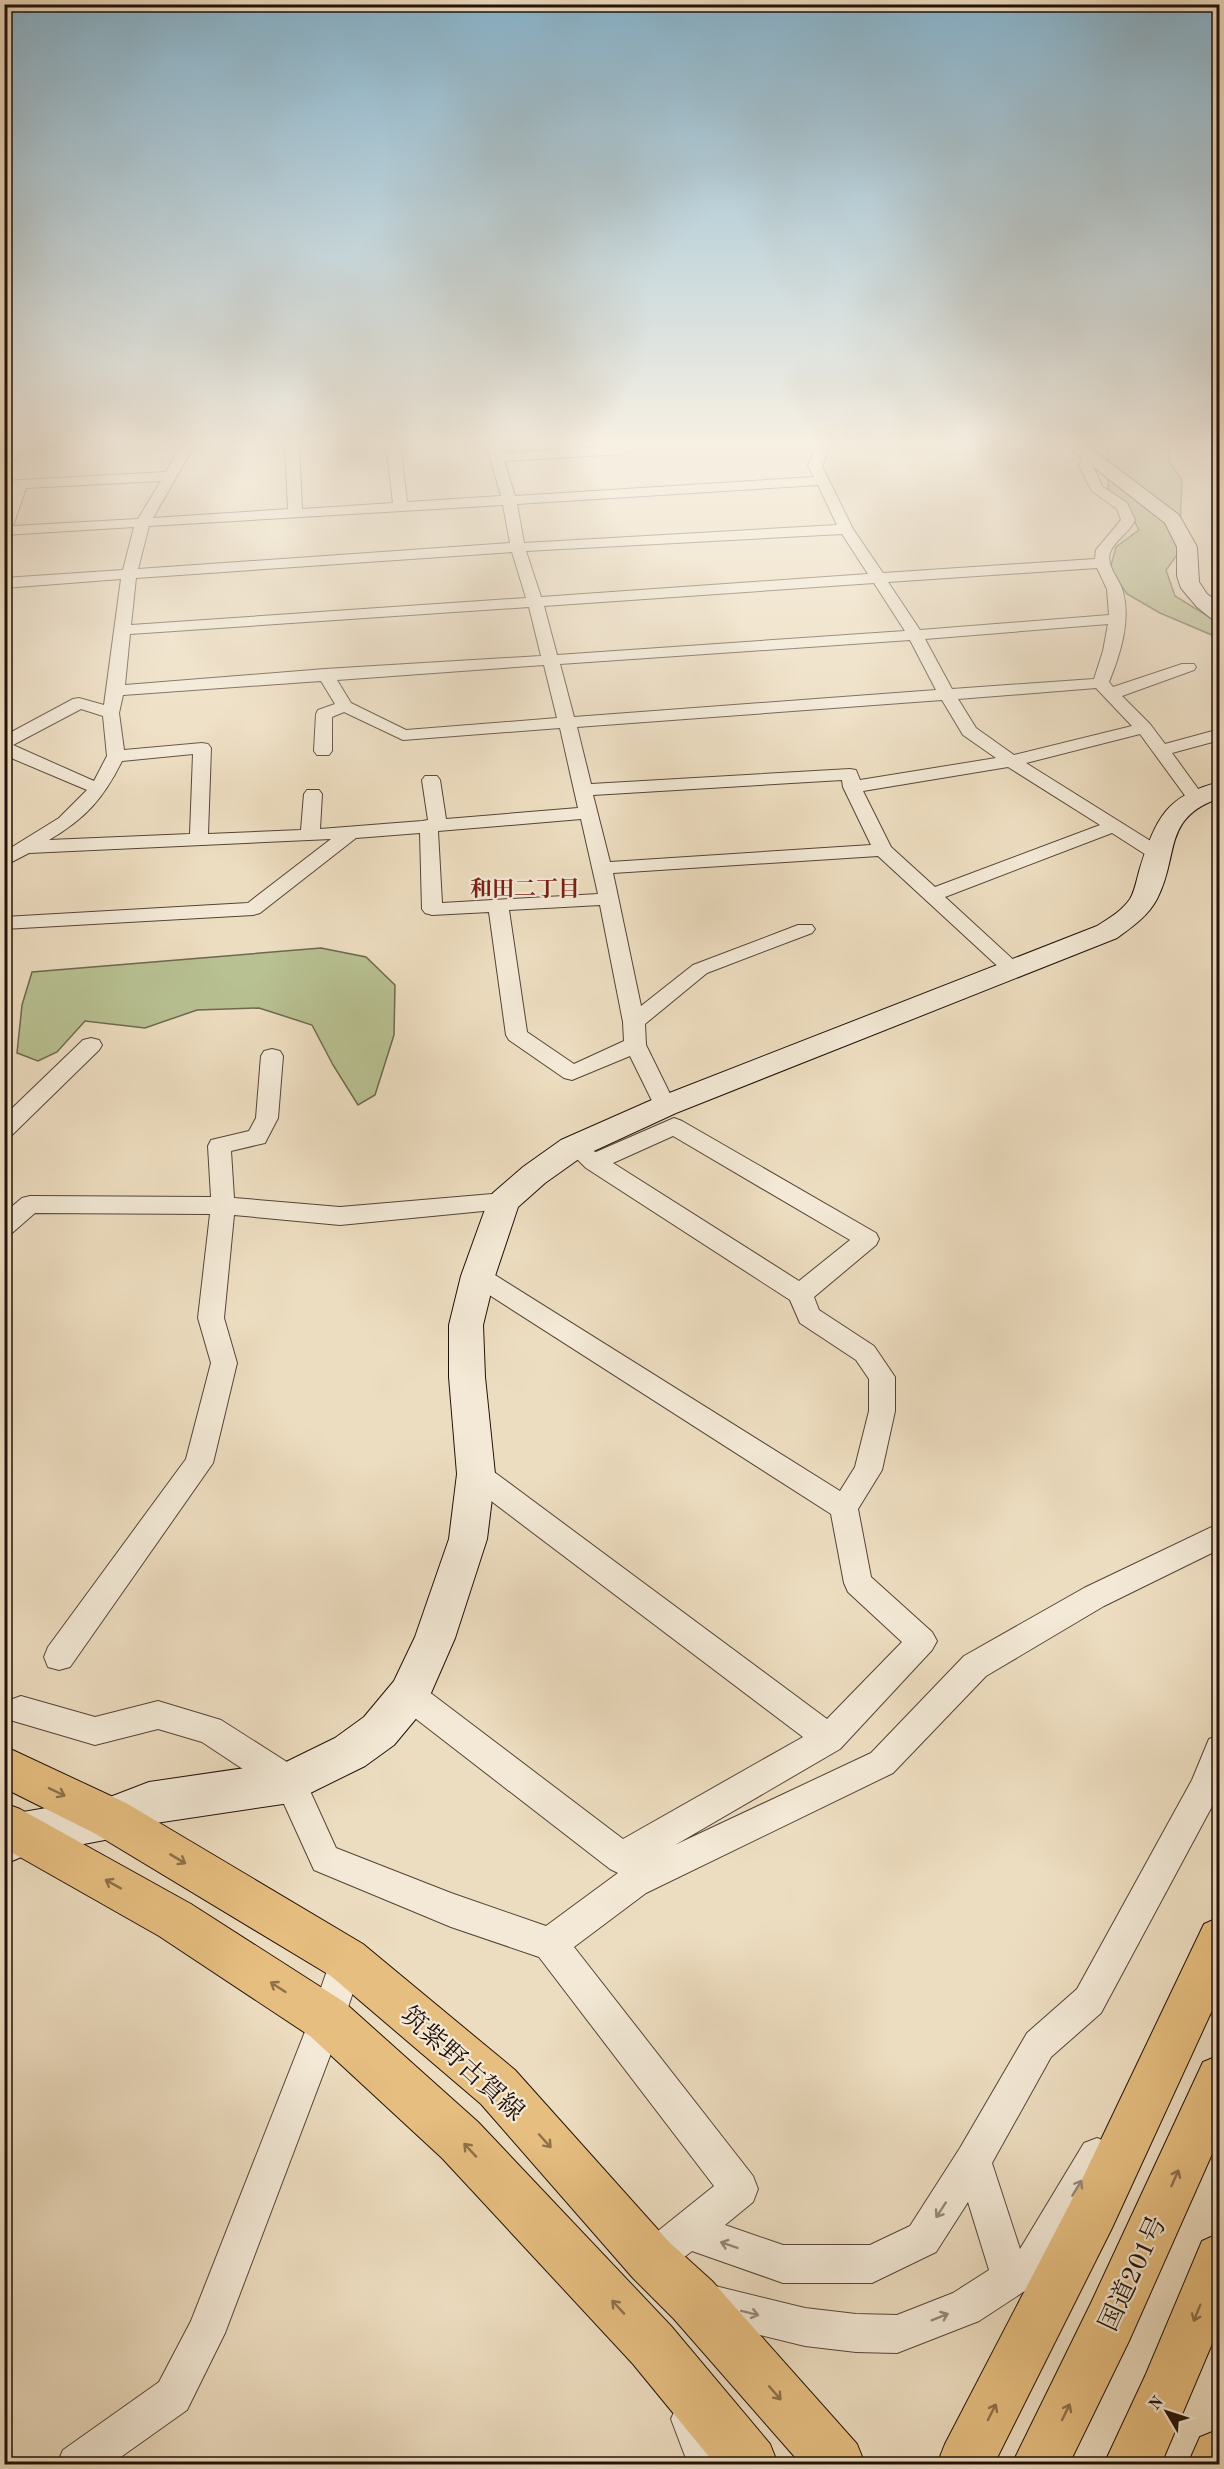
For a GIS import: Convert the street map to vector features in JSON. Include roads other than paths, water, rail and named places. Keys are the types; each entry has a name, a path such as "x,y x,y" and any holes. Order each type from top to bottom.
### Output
{"main road":[{"name":"筑紫野古賀線","path":"4,1766 110,1818 347,1960 498,2087 670,2245 693,2300 837,2464"},
{"path":"11,1833 176,1920 327,2019 460,2140 652,2344 750,2464"},
{"path":"965,2464 1094,2210 1220,1938"},
{"name":"国道201号","path":"1040,2464 1110,2322 1220,2079"},
{"path":"1132,2464 1165,2393 1220,2259"},
{"path":"1216,2464 1220,2457"}],"street":[{"path":"4,860 66,822 99,789 116,756 111,713 117,691 129,574 133,559"},
{"path":"4,583 350,559"},
{"path":"522,559 551,660 586,813 602,868 606,899 634,1022 635,1046 665,1106"},
{"path":"866,559 916,636 969,731 1011,761 1158,854"},
{"path":"1102,559 1116,593 1115,619 1105,689"},
{"path":"1189,559 1187,575 1193,590 1205,604 1220,614"},
{"path":"123,630 536,604 1102,563"},
{"path":"117,691 916,636 1115,619"},
{"path":"326,675 345,706 403,735 946,693 1105,689 1188,667"},
{"path":"583,1155 665,1106 1107,932 1132,915 1144,898 1167,823 1179,807 1207,793 1161,751 1144,728 1105,689"},
{"path":"4,743 79,703 111,713"},
{"path":"324,751 324,714 345,706"},
{"path":"852,787 1011,761 1144,728"},
{"path":"1161,751 1220,734"},
{"path":"4,748 99,789"},
{"path":"116,756 202,748 199,840"},
{"path":"582,790 850,774 852,787 883,850 1012,969"},
{"path":"431,780 434,825 432,909 606,899"},
{"path":"310,835 313,794"},
{"path":"27,847 351,833 586,813"},
{"path":"932,895 1114,826"},
{"path":"4,923 253,909 351,833"},
{"path":"602,868 883,850"},
{"path":"498,904 517,1035 572,1073 635,1046"},
{"path":"634,1022 700,969 805,929"},
{"path":"8,1122 92,1045"},
{"path":"59,1657 199,1463 224,1363 211,1318 223,1206 219,1146 257,1137 267,1119 272,1056"},
{"path":"11,1833 110,1818 149,1803 290,1782 350,1752 380,1731 409,1695 435,1638 468,1539 476,1474 467,1377 466,1325 478,1276 504,1201 534,1175 583,1155 674,1126 867,1239 800,1294"},
{"path":"409,1695 621,1858 829,1739 922,1641 858,1583 844,1508 868,1470 882,1411 882,1377 865,1353 809,1316 800,1294 583,1155"},
{"path":"4,1227 30,1204 223,1206 340,1216 504,1201"},
{"path":"478,1276 844,1508"},
{"path":"476,1474 829,1739"},
{"path":"550,1944 634,1881 882,1763 975,1666 1094,1598 1220,1535"},
{"path":"21,1710 95,1731 158,1715 210,1730 290,1782 325,1859 452,1910 550,1944 740,2189 670,2245"},
{"path":"670,2245 783,2264 872,2264 923,2239 973,2161 1040,2045 1089,2001 1205,1788 1220,1749"},
{"path":"693,2300 805,2327 856,2333 897,2334 964,2307 1033,2264 1185,2003 1220,1938"},
{"path":"77,2464 173,2396 206,2332 327,2019 347,1960"},
{"path":"973,2161 1011,2278"},
{"path":"652,2344 682,2394 708,2464"}],"district":[{"name":"和田二丁目","path":"525,888"}]}
